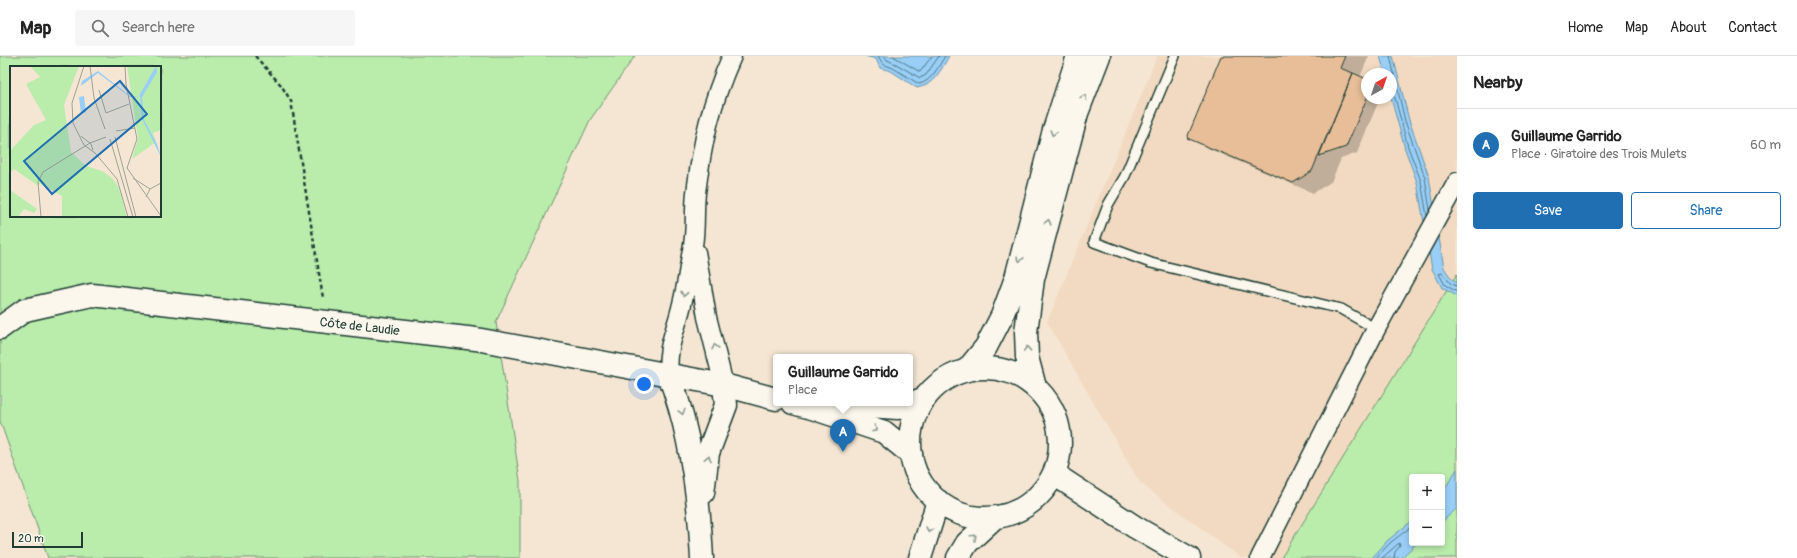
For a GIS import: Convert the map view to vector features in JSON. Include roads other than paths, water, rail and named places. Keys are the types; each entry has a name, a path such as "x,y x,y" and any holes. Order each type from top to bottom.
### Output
{"main road":[{"path":"967,370 986,347 1002,316 1016,278 1054,130 1078,56"},
{"path":"1035,387 1027,357 1026,332 1032,279 1077,113 1099,56"},
{"name":"Côte de Laudie","path":"0,328 25,310 92,296 476,339 724,385 773,398"},
{"path":"992,368 1015,374 1035,387 1050,406 1059,428 1060,451 1054,474 1039,495 1019,511 994,518 974,518 955,512 938,501 922,483 916,472 911,454 912,428 915,415 925,398 944,380 967,370 992,368"},
{"path":"669,375 681,408 700,510 702,558"},
{"path":"700,510 708,454 726,405 724,385"},
{"path":"913,402 925,398"},
{"path":"805,406 884,432 911,454"},
{"path":"867,406 898,408 903,406"},
{"path":"1054,474 1135,527 1189,558"},
{"path":"920,558 938,501"},
{"path":"958,558 967,543 994,518"}],"street":[{"path":"724,385 707,316 694,242 694,209 706,127 721,81 732,56"},
{"path":"1260,558 1376,328 1457,182"},
{"path":"669,375 667,358 674,327 682,306 694,242"}],"lane":[{"path":"1175,56 1125,176 1108,206 1094,242 1150,263 1342,309 1376,328"}],"water":[{"path":"865,56 949,56 940,71 928,84 917,88 891,71 880,68 876,59"},
{"path":"1380,56 1393,56 1396,68 1383,68"},
{"path":"1397,72 1409,120 1429,177 1444,268 1451,278 1457,283 1457,296 1442,288 1432,269 1417,182 1405,149 1393,104 1397,104"},
{"path":"1457,469 1457,508 1445,519 1445,510 1445,488"},
{"path":"1409,523 1409,546 1414,546 1401,558 1372,558 1388,540"}],"place":[{"name":"Guillaume Garrido","path":"843,452"}]}
